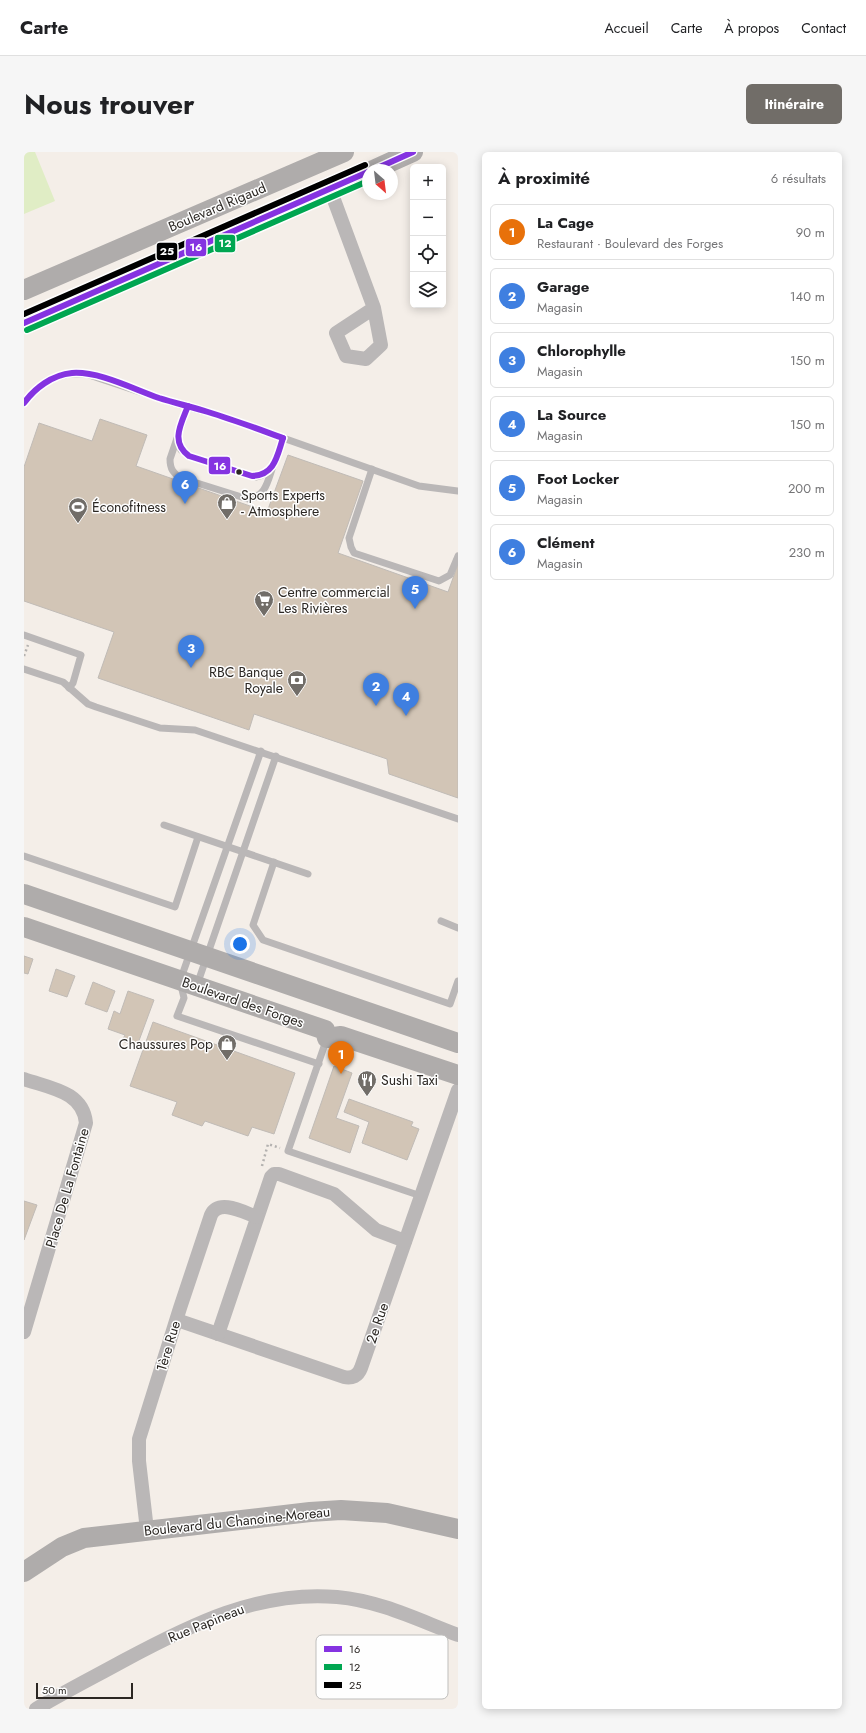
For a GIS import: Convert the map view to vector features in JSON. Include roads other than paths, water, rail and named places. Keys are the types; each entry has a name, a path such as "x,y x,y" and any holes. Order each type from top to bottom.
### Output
{"street":[{"name":"Boulevard Rigaud","path":"24,290 344,152"},
{"path":"386,164 413,152"},
{"name":"Boulevard Rigaud","path":"24,323 362,175"},
{"path":"330,189 374,308"},
{"path":"24,894 458,1043"},
{"name":"Boulevard des Forges","path":"24,927 187,988 325,1030 328,1038"},
{"path":"328,1038 341,1036 458,1075"},
{"name":"Place De La Fontaine","path":"24,1079 64,1093 76,1099 83,1110 86,1123 24,1332"},
{"name":"2e Rue","path":"176,1320 344,1377 353,1377 360,1371 458,1090"},
{"path":"218,1334 271,1177 274,1174 279,1174 334,1194 376,1230 405,1241"},
{"name":"1ère Rue","path":"147,1530 139,1461 139,1439 176,1320 213,1211 222,1206 257,1217"},
{"name":"Boulevard du Chanoine-Moreau","path":"24,1572 62,1547 78,1540 147,1530 316,1512 351,1510 387,1513 458,1529"},
{"name":"Rue Papineau","path":"36,1709 159,1642 200,1622 241,1608 268,1601 300,1596 337,1597 361,1601 406,1614 458,1636"}],"lane":[{"path":"25,399 51,379 77,373 94,376 188,406 424,487 458,492"},
{"path":"188,406 170,459 170,466 175,475 181,478 244,498 252,498 261,494 265,488 283,438"},
{"path":"178,437 178,443 181,450 189,456 252,476 264,475 273,466"},
{"path":"372,469 349,538 354,553 438,581 450,576 458,556"},
{"path":"24,635 81,655 70,688"},
{"path":"24,669 62,682 88,704 96,707 160,728 195,730 276,756 458,819"},
{"path":"187,988 199,954 228,847 261,751"},
{"path":"276,756 243,852 199,954 178,1016 319,1064"},
{"path":"164,825 308,874"},
{"path":"24,856 175,907 198,837"},
{"path":"274,862 253,925 264,940 450,1004 458,981"},
{"path":"440,922 458,928"},
{"path":"328,1038 288,1151 421,1196"}],"place":[{"name":"Clément","path":"185,504"},
{"name":"Sports Experts - Atmosphere","path":"227,520"},
{"name":"Éconofitness","path":"78,524"},
{"name":"Foot Locker","path":"415,609"},
{"name":"Centre commercial Les Rivières","path":"264,617"},
{"name":"Chlorophylle","path":"191,668"},
{"name":"RBC Banque Royale","path":"297,697"},
{"name":"Garage","path":"376,706"},
{"name":"La Source","path":"406,716"},
{"name":"Chaussures Pop","path":"227,1061"},
{"name":"La Cage","path":"341,1074"},
{"name":"Sushi Taxi","path":"367,1097"}]}
